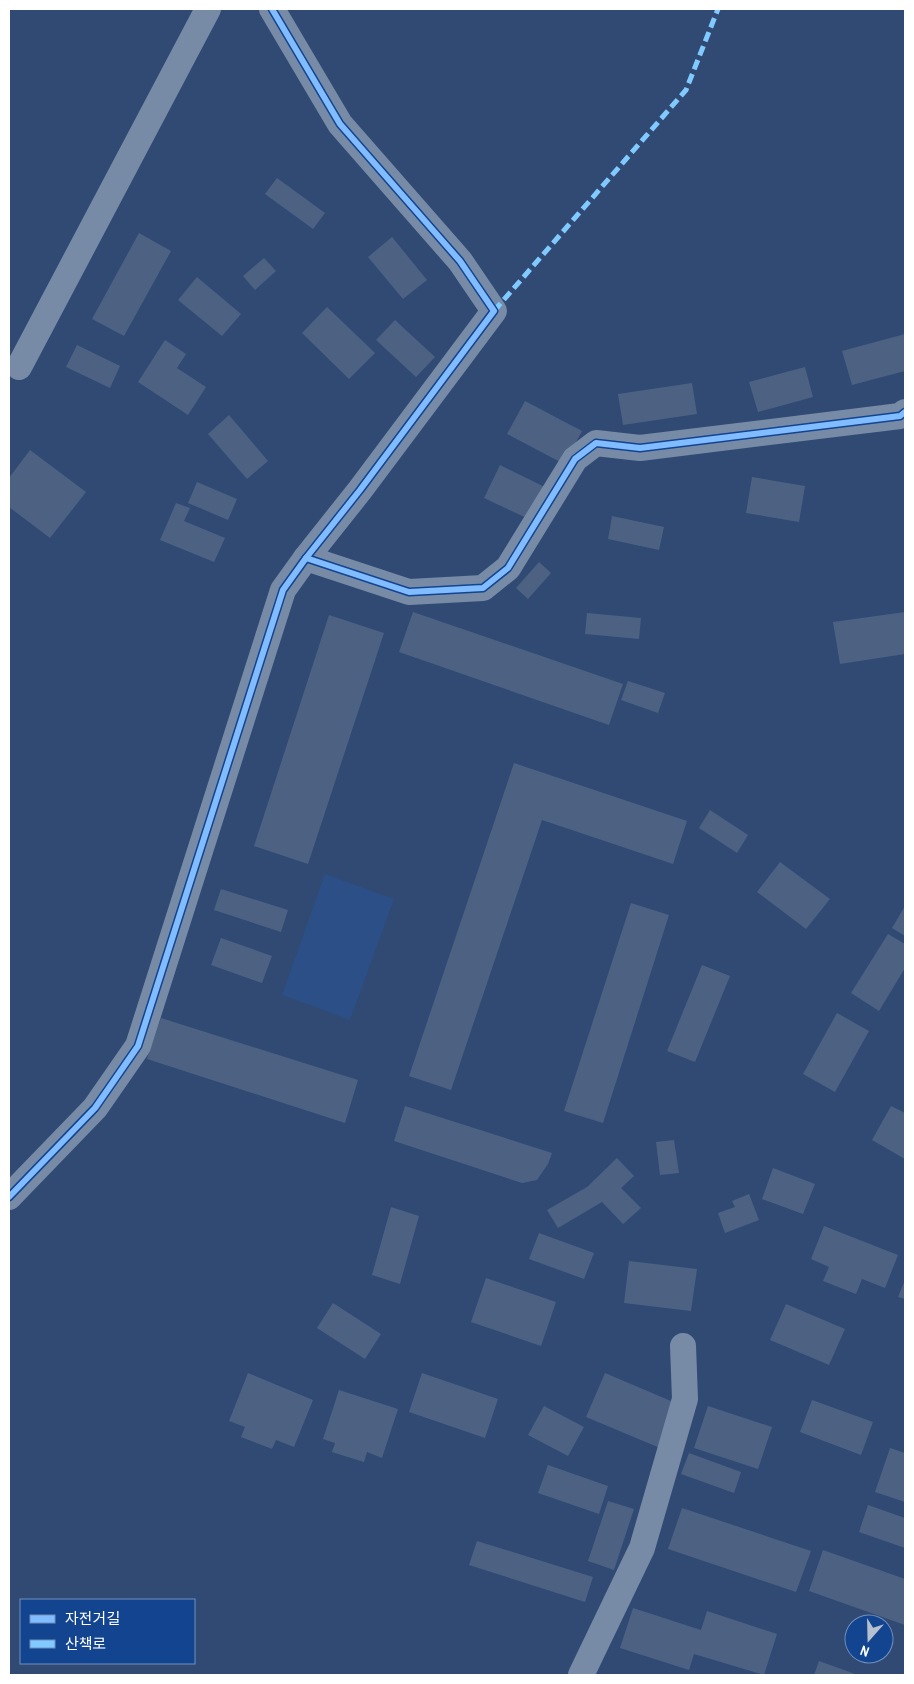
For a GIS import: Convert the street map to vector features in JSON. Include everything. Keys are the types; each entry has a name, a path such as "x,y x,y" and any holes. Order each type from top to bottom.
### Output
{"street":[{"path":"19,367 208,9"},
{"path":"9,1197 95,1108 138,1046 283,590 494,311 460,261 340,124 272,9"},
{"path":"306,558 409,592 483,588 508,568 575,459 596,443 640,448 903,416"},
{"path":"581,1675 642,1548 686,1399 683,1346"}],"water":[{"path":"325,874 394,899 350,1020 282,995"}],"building":[{"path":"277,178 325,213 313,229 265,194"},
{"path":"139,233 171,251 124,336 92,319"},
{"path":"392,237 427,280 403,299 368,257"},
{"path":"264,258 276,271 255,290 243,276"},
{"path":"197,277 241,314 222,336 178,300"},
{"path":"327,307 375,353 349,379 302,333"},
{"path":"395,320 435,357 416,377 376,340"},
{"path":"905,334 905,371 852,385 842,351"},
{"path":"165,340 186,354 177,368 206,387 188,415 138,382"},
{"path":"77,345 120,366 110,388 66,367"},
{"path":"805,367 813,397 758,412 749,382"},
{"path":"692,383 697,414 623,425 618,394"},
{"path":"525,401 582,431 564,464 507,434"},
{"path":"229,415 268,461 247,479 208,434"},
{"path":"30,450 86,492 50,538 9,507 9,478"},
{"path":"500,465 549,489 533,521 484,498"},
{"path":"752,477 805,486 799,522 746,513"},
{"path":"197,482 237,499 228,520 188,503"},
{"path":"176,503 190,508 184,521 225,538 214,562 160,540"},
{"path":"612,516 664,527 659,550 608,539"},
{"path":"539,562 551,573 528,599 516,588"},
{"path":"413,612 623,684 609,725 399,652"},
{"path":"905,612 905,654 840,664 833,622"},
{"path":"587,613 641,618 639,639 585,634"},
{"path":"329,615 384,633 308,864 254,846"},
{"path":"628,681 665,693 658,713 621,700"},
{"path":"514,763 687,821 673,864 542,820 451,1090 409,1076"},
{"path":"710,810 748,835 737,853 699,828"},
{"path":"780,862 830,899 806,929 757,892"},
{"path":"221,889 288,910 281,932 214,910"},
{"path":"631,903 669,915 603,1123 564,1111"},
{"path":"905,906 905,936 892,928"},
{"path":"888,934 905,944 905,968 879,1011 851,993"},
{"path":"221,938 272,956 262,983 211,965"},
{"path":"702,965 730,976 695,1062 667,1051"},
{"path":"837,1013 869,1031 835,1092 803,1074"},
{"path":"161,1018 358,1080 345,1123 147,1059"},
{"path":"405,1106 552,1153 548,1164 537,1180 522,1183 394,1141"},
{"path":"891,1106 905,1113 905,1159 872,1140"},
{"path":"674,1140 679,1173 660,1175 656,1142"},
{"path":"617,1158 634,1176 621,1188 641,1208 623,1224 602,1202 558,1228 547,1210 587,1187"},
{"path":"773,1168 815,1184 803,1214 762,1199"},
{"path":"749,1194 759,1220 725,1233 718,1213 735,1207 732,1201"},
{"path":"391,1207 419,1216 400,1284 372,1275"},
{"path":"824,1226 898,1255 885,1288 862,1279 856,1294 823,1281 829,1267 811,1259"},
{"path":"539,1233 594,1253 584,1279 529,1259"},
{"path":"629,1261 697,1269 691,1311 624,1303"},
{"path":"486,1278 556,1302 541,1346 471,1322"},
{"path":"905,1280 905,1299 898,1297"},
{"path":"333,1303 381,1334 365,1359 317,1328"},
{"path":"786,1304 845,1329 829,1365 770,1340"},
{"path":"248,1373 313,1400 294,1447 276,1440 272,1449 241,1437 245,1427 229,1421"},
{"path":"422,1373 498,1399 485,1438 409,1412"},
{"path":"605,1373 678,1404 660,1448 586,1417"},
{"path":"339,1390 398,1409 382,1458 367,1452 364,1462 332,1452 335,1443 323,1439"},
{"path":"812,1400 873,1422 861,1455 800,1432"},
{"path":"544,1406 584,1427 568,1456 528,1435"},
{"path":"708,1406 772,1427 758,1469 694,1448"},
{"path":"890,1448 905,1453 905,1502 875,1492"},
{"path":"689,1453 741,1472 734,1493 681,1474"},
{"path":"548,1465 608,1486 599,1514 538,1493"},
{"path":"608,1501 634,1509 614,1570 588,1561"},
{"path":"868,1505 905,1518 905,1548 859,1532"},
{"path":"682,1508 811,1551 796,1592 668,1549"},
{"path":"477,1541 593,1577 585,1602 469,1565"},
{"path":"823,1550 905,1579 905,1625 894,1621 894,1614 874,1614 809,1591"},
{"path":"633,1608 701,1630 707,1611 777,1634 764,1675 694,1654 689,1670 620,1648"},
{"path":"819,1661 858,1675 814,1675"}],"marked path":[{"path":"494,311 686,90 718,9"}],"cycle path":[{"path":"9,1197 95,1108 138,1046 283,590 494,311 460,261 340,124 272,9"},
{"path":"306,558 409,592 483,588 508,568 575,459 596,443 640,448 900,416 905,412"}]}
